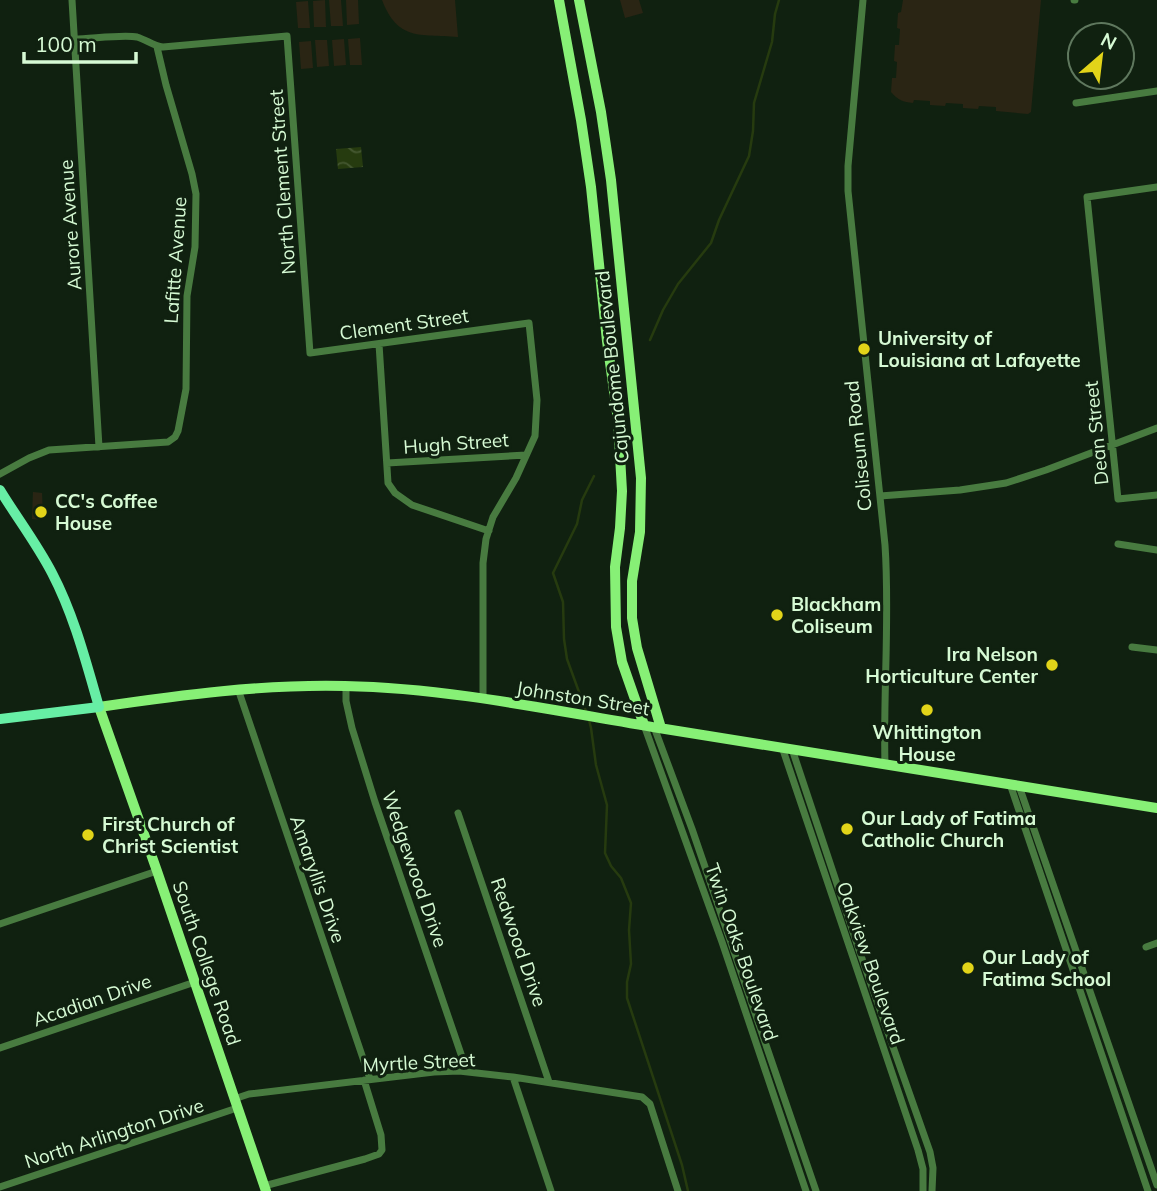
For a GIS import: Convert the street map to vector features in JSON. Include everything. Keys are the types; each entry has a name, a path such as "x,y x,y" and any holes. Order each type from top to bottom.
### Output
{"main road":[{"name":"Cajundome Boulevard","path":"559,0 581,120 618,420 622,491 615,567 616,627 622,662 653,727"},
{"name":"Cajundome Boulevard","path":"579,0 601,113 615,216 642,489 640,532 632,581 632,618 653,727"},
{"path":"594,220 615,216"},
{"path":"619,442 637,440"},
{"path":"0,490 43,556 58,586 99,707"},
{"name":"Johnston Street","path":"0,719 238,689 346,686 414,690 1157,808"},
{"name":"South College Road","path":"99,707 158,871 265,1189"}],"street":[{"name":"Aurore Avenue","path":"72,0 99,447"},
{"name":"Coliseum Road","path":"863,0 848,191 887,576 885,764"},
{"path":"75,39 133,36 157,47"},
{"name":"North Clement Street","path":"157,47 287,36 308,326"},
{"name":"Lafitte Avenue","path":"99,447 168,442 178,431 186,389 187,296 195,247 196,194 157,47"},
{"path":"1076,103 1157,91"},
{"name":"Dean Street","path":"1157,187 1087,197 1118,499 1157,495"},
{"name":"Clement Street","path":"308,326 310,353 529,323 537,400 533,442 526,454"},
{"path":"379,344 388,484 395,493 412,505 489,531"},
{"path":"880,496 960,490 1006,483 1157,428"},
{"path":"0,474 49,450 99,447"},
{"path":"483,699 483,563 496,510 516,478 526,454"},
{"name":"Hugh Street","path":"387,463 526,454"},
{"path":"1118,544 1157,550"},
{"path":"1132,647 1157,650"},
{"name":"Wedgewood Drive","path":"346,686 346,701 352,728 375,802 463,1060"},
{"name":"Amaryllis Drive","path":"238,689 367,1080 381,1135 382,1150 379,1154 365,1159 265,1189"},
{"name":"Twin Oaks Boulevard","path":"653,727 806,1191"},
{"name":"Twin Oaks Boulevard","path":"653,727 697,842 816,1191"},
{"name":"Oakview Boulevard","path":"787,748 918,1150 923,1169 923,1191"},
{"name":"Oakview Boulevard","path":"787,748 930,1152 933,1168 932,1191"},
{"path":"1014,785 1057,895 1157,1185"},
{"path":"1014,785 1048,898 1148,1191"},
{"name":"Redwood Drive","path":"458,813 549,1082"},
{"path":"0,924 158,871"},
{"path":"1048,898 1057,895"},
{"path":"1146,947 1157,943"},
{"name":"Acadian Drive","path":"0,1048 195,982"},
{"path":"1086,1010 1096,1007"},
{"name":"Myrtle Street","path":"236,1103 249,1094 458,1071 642,1097 651,1108 678,1191"},
{"path":"513,1077 551,1191"},
{"name":"North Arlington Drive","path":"0,1187 236,1103"},
{"path":"1125,1123 1134,1119"}],"green space":[{"path":"325,0 326,27 314,27 313,1"},
{"path":"329,0 341,0 343,26 331,26"},
{"path":"346,0 358,0 359,24 347,25"},
{"path":"382,0 455,0 458,37 411,33 395,23"},
{"path":"620,0 639,0 643,13 625,18"},
{"path":"903,0 1041,0 1031,112 996,111 996,107 979,106 978,109 963,108 963,104 930,105 930,101 914,100 913,103 896,97 891,92 892,78 896,78 895,45 899,45 898,13 901,12"},
{"path":"308,1 310,28 298,28 296,2"},
{"path":"360,38 362,65 350,65 348,39"},
{"path":"344,39 346,65 334,66 332,40"},
{"path":"315,40 327,40 329,66 317,67"},
{"path":"311,41 313,68 301,69 299,42"},
{"path":"33,492 42,493 43,520 32,519"}],"water":[{"path":"361,147 363,167 338,169 336,149"}],"waterway":[{"path":"650,340 678,284 711,243 749,156 754,103 772,42 779,0"},
{"path":"587,714 567,659 563,602 553,573 577,524 582,500 594,476"},
{"path":"589,720 596,765 607,805 605,853 621,878 631,903 631,964 627,998 682,1165 688,1191"}],"place":[{"name":"University of Louisiana at Lafayette","path":"864,349"},
{"name":"CC's Coffee House","path":"41,512"},
{"name":"Blackham Coliseum","path":"777,615"},
{"name":"Ira Nelson Horticulture Center","path":"1052,665"},
{"name":"Whittington House","path":"927,710"},
{"name":"Our Lady of Fatima Catholic Church","path":"847,829"},
{"name":"First Church of Christ Scientist","path":"88,835"},
{"name":"Our Lady of Fatima School","path":"968,968"}]}
